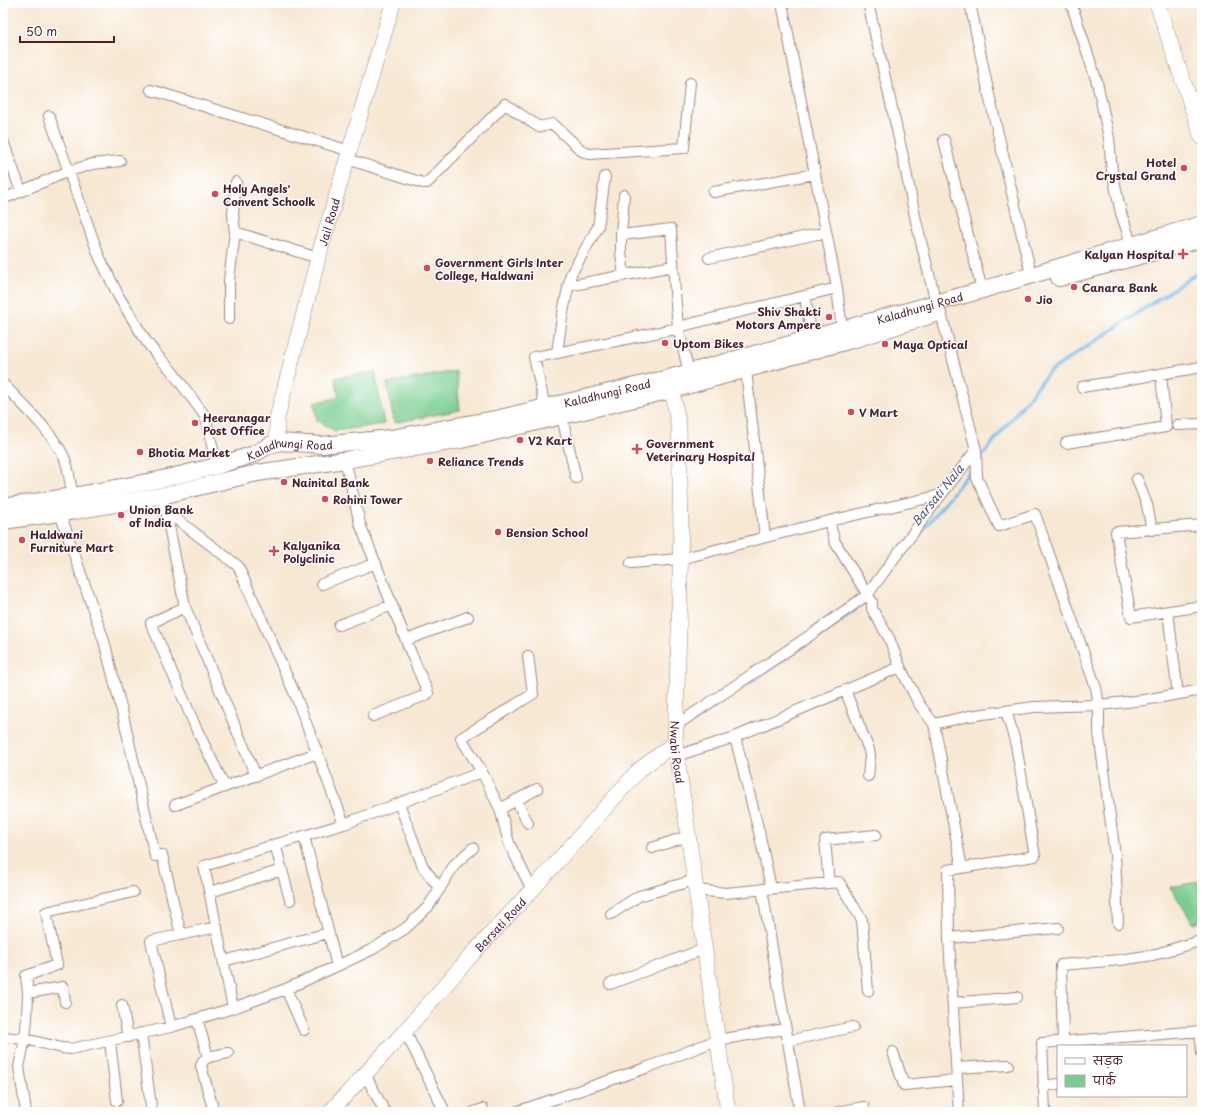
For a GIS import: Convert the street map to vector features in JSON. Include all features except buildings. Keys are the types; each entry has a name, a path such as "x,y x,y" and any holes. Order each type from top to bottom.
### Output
{"main road":[{"name":"Kaladhungi Road","path":"1134,251 1202,224"},
{"name":"Kaladhungi Road","path":"3,521 60,513 163,503 257,473 345,460 461,440 562,417 671,384 689,373 812,338 938,308 1134,251 1202,238"},
{"name":"Kaladhungi Road","path":"3,507 158,480 217,466 254,454 270,445 277,443 322,445 391,438 500,418 545,407 746,370 856,339 982,290 1033,280"},
{"path":"295,443 300,455 298,467"},
{"path":"254,454 254,463 257,473"},
{"path":"158,480 163,503"}],"street":[{"name":"Jail Road","path":"277,443 277,418 318,258 394,3"},
{"path":"782,3 837,288 842,330"},
{"path":"868,3 916,221 976,453 977,478 998,526 1035,514 1096,688 1099,705 1099,732 1115,855 1118,923"},
{"path":"970,3 989,95 1033,280"},
{"path":"1071,3 1097,82 1109,138 1112,171 1122,213 1134,251"},
{"path":"1157,3 1202,138"},
{"path":"151,90 349,155 423,183 427,183 505,104 539,127 546,124 553,124 582,151 589,154 684,148 690,83"},
{"path":"49,116 99,256 119,296 153,350 171,370 205,416 217,466"},
{"path":"944,140 982,290"},
{"path":"3,141 21,191"},
{"path":"3,199 69,172 93,164 120,161"},
{"path":"713,192 815,174"},
{"path":"557,353 562,317 571,274 598,227 605,177"},
{"path":"229,319 229,280 235,232 233,214 236,182"},
{"path":"624,195 621,253 624,275"},
{"path":"621,236 671,229 678,327 689,373"},
{"path":"235,232 318,258"},
{"path":"709,258 826,232"},
{"path":"568,286 673,266"},
{"path":"545,407 534,357 678,327 837,288"},
{"path":"805,296 812,338"},
{"path":"1082,388 1202,367"},
{"path":"746,370 765,537"},
{"path":"1066,443 1166,427 1161,374"},
{"path":"3,384 43,427 65,458 72,496"},
{"name":"Nwabi Road","path":"671,384 679,428 680,559 675,726 676,750 728,1112"},
{"path":"562,417 576,478"},
{"path":"1177,425 1202,424"},
{"path":"675,726 815,632 870,599 941,495 976,453"},
{"path":"345,460 360,524 428,693 373,716"},
{"path":"1137,478 1147,505 1152,530"},
{"path":"631,563 680,559 829,521 941,495"},
{"path":"163,503 185,607 256,776"},
{"path":"163,503 238,566 297,699 344,824"},
{"path":"60,513 104,641 156,856 162,855 181,935"},
{"path":"829,521 835,542 870,599 872,609 889,638 900,667 919,704 934,724 962,868"},
{"path":"1202,525 1116,532 1130,617 1202,606"},
{"path":"322,584 376,563"},
{"path":"339,625 392,605"},
{"path":"185,607 151,623 196,728 225,787"},
{"path":"1168,612 1177,687"},
{"path":"406,640 468,617"},
{"path":"528,656 533,694 461,738 482,772 500,809 509,843 532,890"},
{"path":"676,750 735,737 900,667"},
{"path":"845,690 869,750 870,756 868,776"},
{"path":"934,724 969,716 1006,711 1054,705 1099,705 1144,700 1202,690"},
{"path":"959,1112 949,938 948,870 1035,856 1016,746 1006,711"},
{"path":"735,737 759,832 785,1029 800,1112"},
{"name":"Barsati Road","path":"330,1112 405,1031 476,950 532,890 639,770 676,750"},
{"path":"175,805 317,753"},
{"path":"233,1008 204,866 344,824 482,772"},
{"path":"500,809 537,789"},
{"path":"516,800 528,823"},
{"path":"399,803 423,868 440,889"},
{"path":"829,883 825,840 876,835"},
{"path":"304,836 337,966"},
{"path":"652,848 688,836"},
{"path":"275,844 290,900"},
{"path":"3,1037 25,1039 72,1049 171,1027 233,1008 286,989 373,949 406,928 428,907 455,864 473,848"},
{"path":"210,892 282,870"},
{"path":"612,914 639,896 695,885 726,894 839,882 862,920 868,990"},
{"path":"26,1112 19,1067 25,1039 28,993 26,976 57,965 46,912 133,892"},
{"path":"171,1027 151,941 217,927"},
{"path":"949,938 1058,928"},
{"path":"224,960 328,933"},
{"path":"1063,1040 1061,965 1120,960 1153,955 1196,942"},
{"path":"610,984 704,950"},
{"path":"28,993 63,987 66,1002"},
{"path":"286,989 304,1030"},
{"path":"953,1003 1016,996"},
{"path":"122,1005 128,1037"},
{"path":"197,1019 208,1057"},
{"path":"787,1041 853,1027"},
{"path":"516,1112 646,1068 717,1040 785,1029"},
{"path":"405,1031 445,1112"},
{"path":"1045,1112 1042,1043 1063,1040 1201,1031 1202,1053"},
{"path":"141,1033 151,1106"},
{"path":"110,1041 117,1101"},
{"path":"893,1052 904,1085 957,1080"},
{"path":"214,1112 201,1066 203,1061 208,1057 228,1053"},
{"path":"956,1068 1008,1065"},
{"path":"365,1074 385,1112"},
{"path":"1043,1086 1057,1084"},
{"path":"838,1112 864,1107"},
{"path":"474,1112 483,1110 483,1112"}],"green space":[{"path":"375,371 384,424 335,431 317,420 314,403 339,397 335,378"},
{"path":"456,371 460,410 394,423 387,383"},
{"path":"1202,881 1202,920 1193,923 1170,887"}],"waterway":[{"name":"Barsati Nala","path":"978,461 1049,372 1202,270"},
{"name":"Barsati Nala","path":"900,559 975,465"},
{"name":"Barsati Nala","path":"683,729 856,609"}],"place":[{"name":"Hotel Crystal Grand","path":"1184,168"},
{"name":"Holy Angels' Convent Schoolk","path":"215,194"},
{"name":"Kalyan Hospital","path":"1183,254"},
{"name":"Government Girls Inter College, Haldwani","path":"427,268"},
{"name":"Canara Bank","path":"1074,287"},
{"name":"Jio","path":"1028,299"},
{"name":"Shiv Shakti Motors Ampere","path":"829,317"},
{"name":"Uptom Bikes","path":"665,343"},
{"name":"Maya Optical","path":"885,344"},
{"name":"V Mart","path":"851,412"},
{"name":"Heeranagar Post Office","path":"195,423"},
{"name":"V2 Kart","path":"520,440"},
{"name":"Government Veterinary Hospital","path":"637,449"},
{"name":"Bhotia Market","path":"140,452"},
{"name":"Reliance Trends","path":"430,461"},
{"name":"Nainital Bank","path":"284,482"},
{"name":"Rohini Tower","path":"325,499"},
{"name":"Union Bank of India","path":"121,515"},
{"name":"Bension School","path":"498,532"},
{"name":"Haldwani Furniture Mart","path":"22,540"},
{"name":"Kalyanika Polyclinic","path":"274,551"}]}
